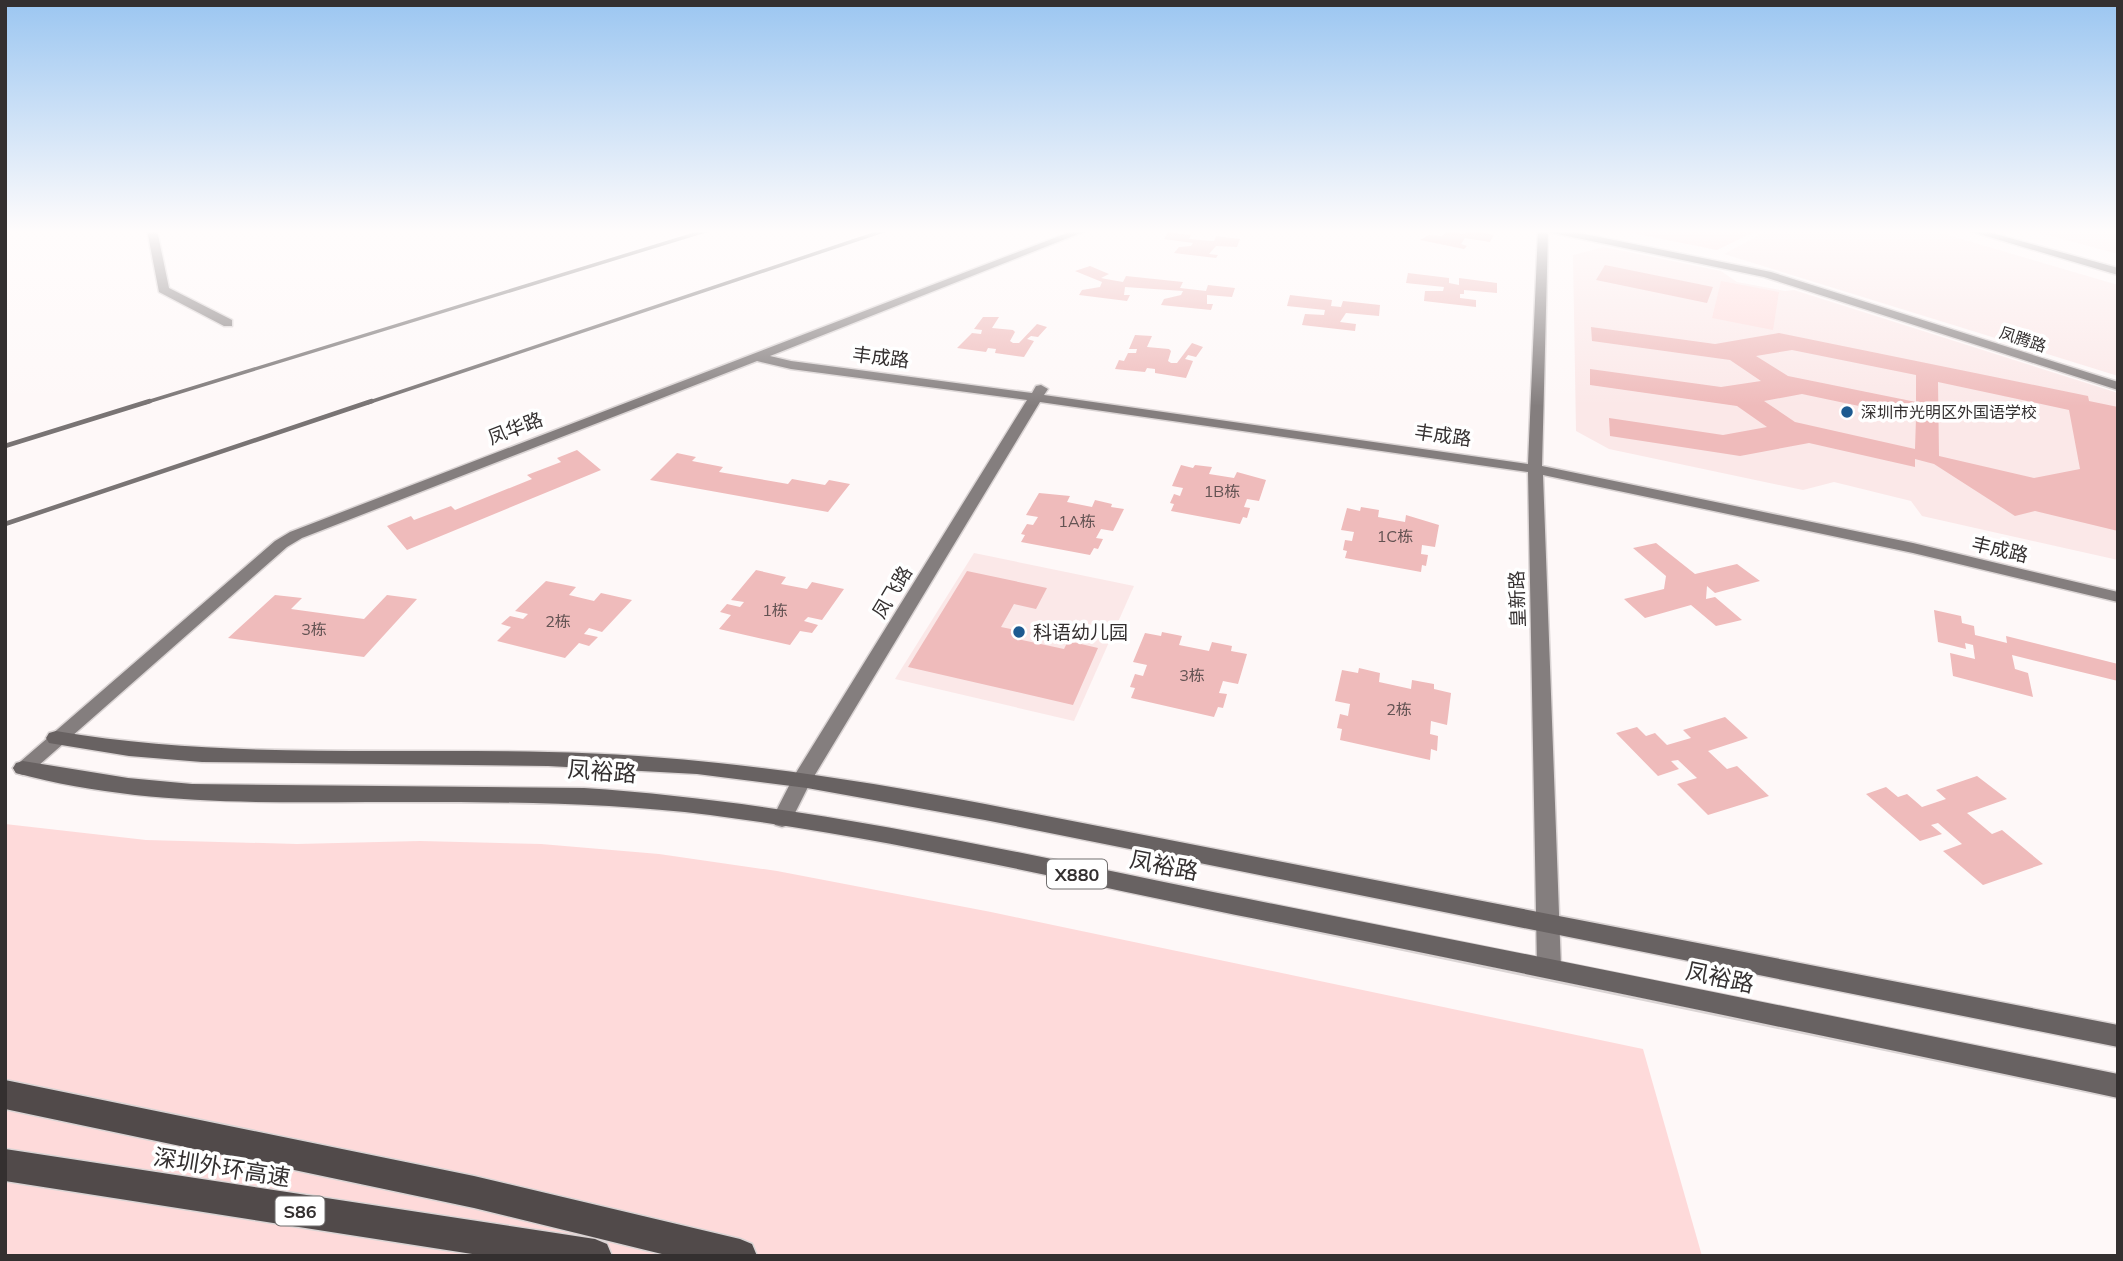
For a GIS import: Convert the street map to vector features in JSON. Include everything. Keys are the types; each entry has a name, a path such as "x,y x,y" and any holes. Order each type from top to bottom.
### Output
{"highway":[{"path":"5,1094 474,1192 740,1256"},
{"name":"深圳外环高速","path":"5,1165 595,1256"}],"main road":[{"name":"凤裕路","path":"56,738 128,749 235,757 572,759 666,763 802,781 1548,923 2118,1036"},
{"name":"凤裕路","path":"23,768 187,792 327,795 551,794 685,805 782,818 1549,968 2118,1086"}],"street":[{"path":"163,289 228,323"},
{"name":"凤华路","path":"23,768 281,544 296,535 928,289"},
{"name":"皇新路","path":"1541,289 1535,463 1549,968"},
{"name":"凤腾路","path":"1813,289 2118,386"},
{"name":"丰成路","path":"770,350 834,363 1535,463 1768,506 2118,585"},
{"name":"丰成路","path":"754,356 791,365 1039,393"},
{"name":"凤飞路","path":"782,818 1039,393"},
{"name":"丰成路","path":"1535,463 2118,597"}],"shaded area":[{"name":"深圳市光明区外国语学校","path":"1574,289 1794,290 2118,393 2118,560 1922,516 1911,501 1834,482 1803,490 1609,449 1576,431"},
{"path":"1719,289 1762,289 1779,292 1773,330 1712,318"},
{"path":"1837,289 2118,289 2118,376"},
{"name":"科语幼儿园","path":"974,553 1134,586 1074,721 895,679"},
{"path":"5,824 146,840 297,844 420,841 541,844 659,854 777,871 991,912 1643,1049 1702,1256 5,1256"}],"building":[{"path":"1125,289 1124,295 1130,295 1127,301 1079,295 1082,290"},
{"path":"1152,289 1206,291 1235,289 1232,297 1207,295 1207,304 1213,304 1211,310 1161,305 1164,299 1181,295 1183,291"},
{"path":"1444,289 1497,289 1497,293 1464,290 1460,298 1476,300 1476,307 1424,301 1425,291"},
{"path":"1639,289 1712,289 1707,303"},
{"path":"1290,295 1332,300 1331,306 1341,307 1343,301 1380,305 1379,316 1346,313 1340,322 1356,324 1355,331 1302,325 1305,314 1324,315 1325,310 1287,306"},
{"path":"983,317 999,317 992,328 1013,330 1015,332 1010,341 1013,343 1019,343 1037,324 1047,327 1038,337 1031,336 1027,339 1034,341 1024,357 995,353 996,349 988,348 986,352 957,348 972,333 981,334 982,330 974,329"},
{"path":"1591,327 1715,344 1779,333 2088,396 2089,401 2118,407 2118,531 2035,511 2015,516 1934,464 1915,459 1915,467 1809,443 1740,456 1610,436 1609,418 1723,435 1767,427 1737,406 1590,385 1590,369 1721,387 1761,381 1730,360 1592,341","holes":["1792,350 1916,375 1916,402 1788,376 1756,356","1938,382 2069,410 2080,469 2034,478 1939,456","1802,394 1916,418 1915,449 1795,422 1764,401"]},
{"path":"1135,335 1152,336 1147,347 1169,349 1171,351 1168,361 1171,363 1177,363 1192,343 1203,347 1196,357 1188,355 1185,359 1193,361 1186,378 1155,373 1155,369 1147,368 1145,372 1115,369 1119,360 1124,361 1128,353 1136,353 1137,349 1129,349"},
{"path":"577,450 601,470 407,550 387,526 411,516 414,520 451,506 455,510 532,479 527,475 561,462 557,458"},
{"path":"677,453 696,457 692,461 723,467 719,472 788,484 792,479 825,485 829,480 850,484 828,512 650,480"},
{"path":"1181,465 1193,468 1195,465 1212,467 1209,474 1234,478 1237,472 1266,480 1259,501 1247,499 1244,507 1250,508 1247,518 1243,517 1240,524 1171,511 1174,504 1170,503 1174,494 1180,496 1183,488 1172,486"},
{"path":"1039,493 1070,496 1067,502 1092,507 1095,500 1124,509 1113,531 1101,529 1096,538 1103,539 1098,549 1094,548 1090,555 1021,542 1025,535 1021,534 1027,524 1033,525 1038,517 1026,515"},
{"path":"1361,507 1379,510 1378,517 1405,522 1406,515 1439,525 1435,547 1422,545 1421,554 1428,555 1426,566 1422,565 1421,572 1345,558 1345,540 1352,541 1354,532 1341,530 1347,508 1360,511"},
{"path":"1656,543 1695,574 1737,564 1760,581 1715,593 1707,586 1706,599 1715,597 1742,620 1716,626 1691,605 1645,618 1624,599 1664,589 1666,576 1633,548"},
{"path":"756,570 786,577 781,584 807,589 812,582 844,589 822,620 808,617 804,621 818,625 812,633 800,631 790,645 719,629 731,615 720,612 727,604 740,607 744,602 731,600"},
{"path":"967,571 1047,588 1036,609 1014,604 1001,627 1026,632 1022,640 1064,649 1068,641 1098,648 1073,705 908,667"},
{"path":"546,581 576,587 569,595 594,601 601,593 632,600 602,632 589,628 584,634 598,637 589,646 579,643 565,658 497,641 511,627 501,624 510,616 523,619 528,614 515,611"},
{"path":"275,595 302,598 291,609 364,619 387,595 417,599 364,657 228,638"},
{"path":"1934,610 1961,616 1962,623 1974,626 1975,635 2007,643 2006,636 2118,664 2118,681 2012,655 2015,669 2028,673 2033,697 1953,676 1950,653 1975,659 1973,645 1965,643 1966,649 1938,642"},
{"path":"1162,632 1182,636 1179,645 1209,651 1212,642 1232,646 1231,651 1247,654 1238,684 1223,681 1219,693 1227,694 1223,708 1218,707 1214,717 1131,698 1135,688 1130,687 1135,674 1143,676 1147,665 1133,662 1145,633 1161,636"},
{"path":"1359,668 1380,673 1379,682 1411,689 1412,680 1434,684 1434,689 1451,693 1447,725 1431,721 1430,734 1438,736 1437,751 1431,749 1430,760 1340,740 1342,729 1337,728 1340,714 1348,716 1350,704 1335,701 1342,670 1358,673"},
{"path":"1725,717 1748,738 1708,751 1727,769 1737,766 1769,796 1708,815 1677,784 1697,778 1678,760 1671,761 1679,769 1658,776 1616,733 1637,727 1646,736 1655,733 1667,745 1691,738 1683,730"},
{"path":"1977,776 2007,799 1967,813 1992,834 2002,830 2043,864 1983,885 1943,851 1962,844 1938,823 1931,825 1942,834 1920,841 1866,794 1886,787 1898,797 1907,794 1922,807 1946,799 1936,790"}],"railway":[{"path":"144,403 516,289"},
{"path":"367,403 709,289"},
{"path":"5,446 150,401"},
{"path":"5,524 372,401"}],"place":[{"name":"深圳市光明区外国语学校","path":"1847,412"},
{"name":"科语幼儿园","path":"1019,632"}]}
